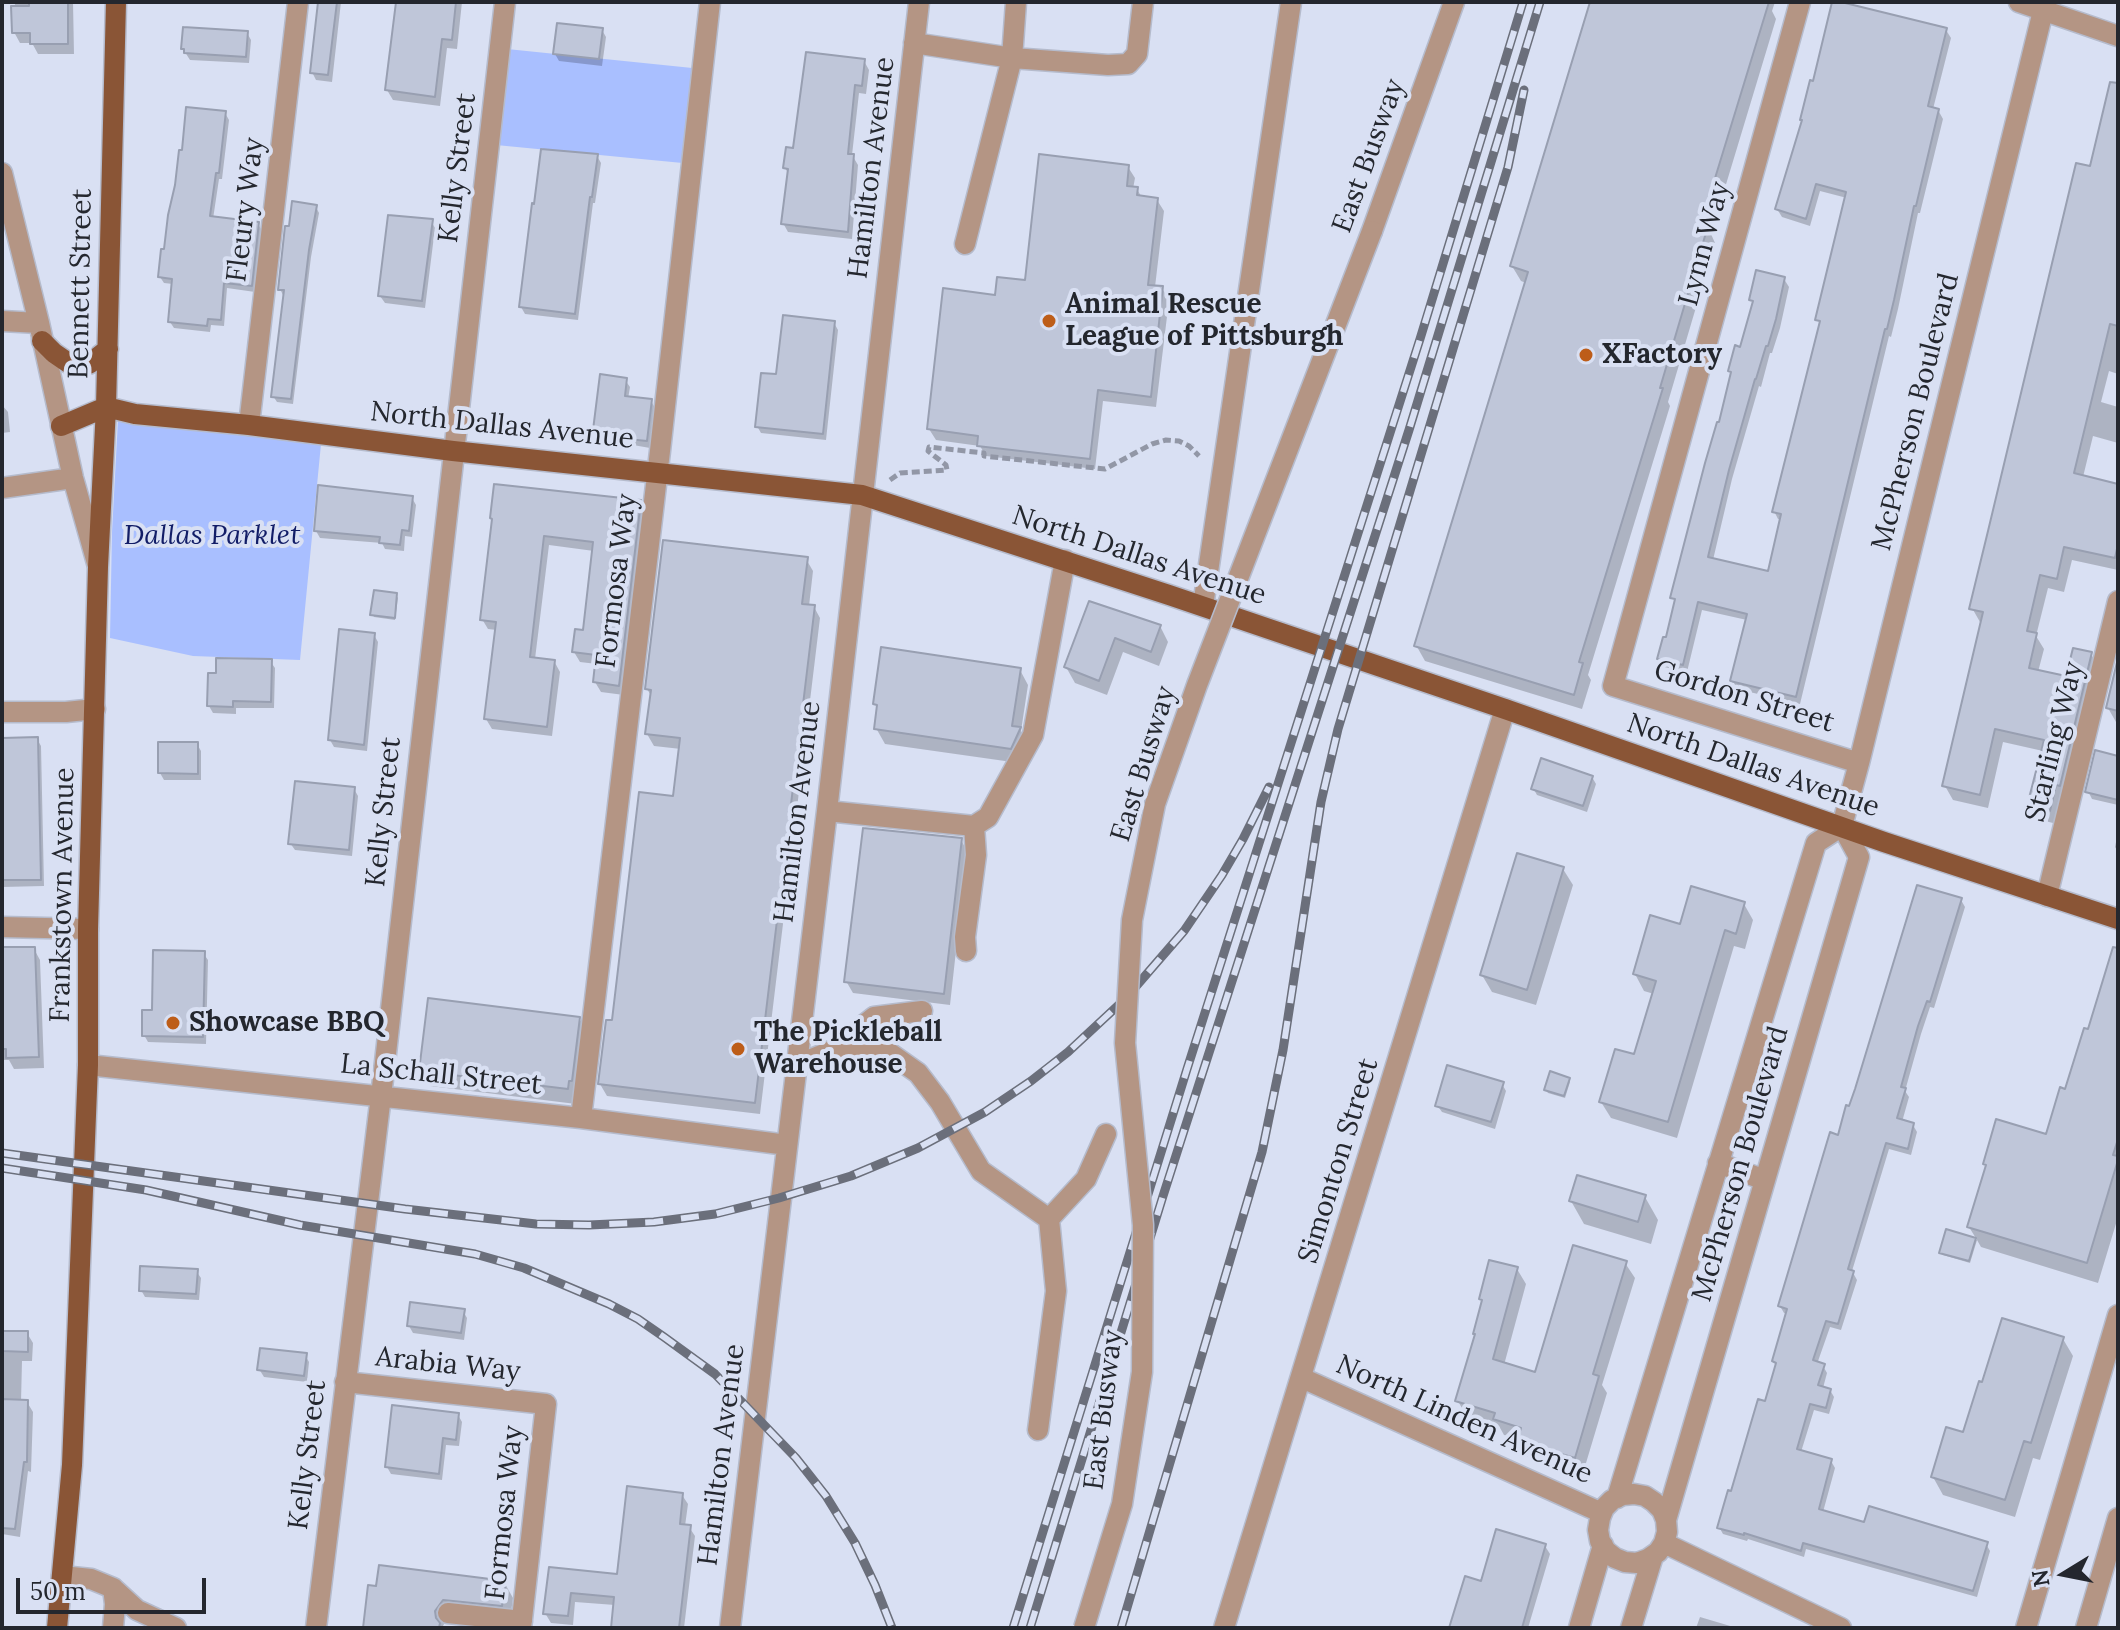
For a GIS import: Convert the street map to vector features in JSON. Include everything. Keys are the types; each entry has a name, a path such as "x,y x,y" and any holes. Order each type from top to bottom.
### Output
{"main road":[{"name":"Bennett Street","path":"98,567 108,349 116,2"},
{"path":"40,332 54,353 70,364 89,364 108,349"},
{"path":"61,426 106,407"},
{"name":"North Dallas Avenue","path":"106,407 135,414 862,495 1203,606 1884,842 2118,919"},
{"name":"Frankstown Avenue","path":"57,1628 72,1465 88,1065 88,929 98,567"}],"street":[{"name":"Fleury Way","path":"249,425 298,2"},
{"name":"Kelly Street","path":"316,1628 505,2"},
{"name":"Formosa Way","path":"581,1118 710,2"},
{"name":"Hamilton Avenue","path":"730,1628 919,2"},
{"path":"965,244 1012,58 1016,2"},
{"path":"914,43 1012,58 1128,64 1137,54 1143,2"},
{"path":"1203,606 1291,2"},
{"name":"East Busway","path":"1084,1628 1122,1504 1142,1372 1143,1225 1125,1043 1132,920 1155,804 1197,685 1372,231 1454,2"},
{"name":"Lynn Way","path":"1613,686 1800,2"},
{"path":"2019,2 2118,36"},
{"name":"McPherson Boulevard","path":"1617,1498 1816,843 1842,826 2043,11"},
{"name":"Frankstown Avenue","path":"2,173 73,478 98,567"},
{"path":"2,321 40,332"},
{"path":"2,488 73,478"},
{"path":"827,811 974,826 988,817 1033,735 1065,560"},
{"name":"Starling Way","path":"2047,896 2118,601"},
{"name":"Gordon Street","path":"1613,686 1859,763"},
{"path":"2,712 95,709"},
{"name":"Simonton Street","path":"1224,1628 1505,709"},
{"path":"966,951 965,937 976,855 974,826"},
{"name":"McPherson Boulevard","path":"1666,1520 1859,857 1842,826"},
{"path":"2,927 88,929"},
{"path":"797,1065 846,1045 874,1017 922,1011"},
{"path":"846,1045 891,1054 918,1073 940,1102 981,1171 1049,1219"},
{"name":"La Schall Street","path":"88,1065 581,1118 787,1145"},
{"path":"1038,1430 1056,1291 1049,1219 1086,1179 1106,1134"},
{"path":"1718,1163 1765,1180"},
{"path":"2026,1628 2118,1315"},
{"name":"North Linden Avenue","path":"1302,1378 1602,1513"},
{"name":"Arabia Way","path":"345,1382 546,1404"},
{"name":"Formosa Way","path":"521,1624 546,1404"},
{"path":"1631,1628 1658,1549 1667,1532 1666,1520 1662,1510 1645,1496 1634,1494 1617,1498 1604,1508 1598,1530 1606,1551 1615,1558 1637,1563 1658,1549"},
{"path":"2086,1628 2118,1518"},
{"path":"1579,1628 1603,1545"},
{"path":"1658,1549 1841,1628"},
{"path":"62,1576 91,1579 113,1588 137,1610 176,1628"},
{"path":"113,1588 113,1628"},
{"path":"448,1613 521,1624"}],"path":[{"path":"890,480 900,473 947,470 946,465 928,451 929,447 1105,469 1166,440 1179,441 1199,456"}],"green space":[{"path":"507,49 702,69 693,164 496,145"},
{"name":"Dallas Parklet","path":"118,420 321,444 300,660 193,656 110,638"}],"building":[{"path":"29,2 68,2 68,44 30,44 30,33 12,33 11,6 29,6"},
{"path":"318,2 337,2 328,75 310,73"},
{"path":"396,2 456,2 452,40 442,39 435,97 385,90"},
{"name":"XFactory","path":"1590,2 1769,2 1701,224 1708,226 1660,388 1663,388 1579,662 1583,663 1574,695 1414,646 1528,272 1510,266"},
{"path":"1832,2 1947,28 1928,106 1939,109 1796,697 1730,681 1747,614 1698,602 1683,665 1657,659 1663,637 1666,637 1675,599 1670,598 1705,463 1719,422 1731,372 1728,371 1735,345 1740,347 1753,301 1749,300 1756,270 1785,277 1776,319 1729,470 1708,557 1768,571 1781,514 1772,512 1820,321 1815,320 1846,192 1816,184 1806,219 1775,209 1802,120 1810,80 1813,81"},
{"path":"557,23 603,28 599,59 553,54"},
{"path":"183,27 248,31 246,57 184,53 181,49"},
{"path":"806,52 865,59 862,86 855,85 848,154 854,154 848,232 781,224 788,169 783,168 786,147 793,148"},
{"path":"2110,82 2118,83 2118,326 2110,324 2074,473 2118,484 2118,544 2115,558 2064,547 2057,579 2040,575 2027,631 2037,633 2029,668 2066,676 2073,648 2092,652 2060,786 2056,785 2050,811 2027,806 2044,740 1995,729 1980,795 1942,786 1983,612 1969,609 2076,163 2090,166"},
{"path":"186,107 226,111 219,173 216,173 210,216 259,222 252,286 224,283 221,320 208,319 207,326 168,322 172,279 158,277 179,150 182,150"},
{"path":"541,149 598,154 575,314 519,307"},
{"name":"Animal Rescue League of Pittsburgh","path":"1039,154 1129,165 1127,186 1138,187 1137,195 1158,198 1148,285 1163,286 1151,397 1098,390 1090,459 977,446 978,436 927,429 943,288 995,295 997,277 1025,280"},
{"path":"292,201 317,205 291,399 271,397 284,290 278,290 285,226 289,226"},
{"path":"388,215 433,219 422,301 378,296"},
{"path":"783,315 835,321 823,434 755,427 761,373 776,374"},
{"path":"600,374 627,378 625,396 652,399 647,441 627,439 627,433 593,430"},
{"path":"494,484 641,500 619,686 593,682 596,655 572,652 575,629 583,630 593,542 544,536 530,657 555,660 547,727 484,719 496,622 480,620"},
{"path":"318,485 413,496 409,531 402,530 400,545 379,543 380,537 314,531"},
{"path":"663,540 808,557 802,604 815,605 755,1103 598,1084 606,1020 612,1020 639,792 673,796 680,738 645,734 651,690 645,689"},
{"path":"374,590 397,593 395,618 370,615"},
{"path":"1089,601 1161,625 1151,652 1115,638 1099,681 1064,667"},
{"path":"339,629 375,633 364,745 328,740"},
{"path":"881,647 1021,668 1012,726 1021,727 1011,749 874,729 877,705 873,704"},
{"path":"216,658 272,659 271,702 233,701 233,707 207,706 208,673 216,673"},
{"path":"2118,658 2118,711 2106,708"},
{"path":"38,737 41,880 2,880 2,738"},
{"path":"158,742 198,742 198,774 158,773"},
{"path":"2095,750 2118,756 2118,800 2085,792"},
{"path":"1541,758 1593,776 1583,806 1531,789"},
{"path":"295,781 355,787 349,850 288,844"},
{"path":"863,828 962,838 944,994 844,982"},
{"path":"1517,853 1564,867 1527,990 1480,975"},
{"path":"1917,885 1962,898 1930,1002 1927,1001 1918,1026 1901,1087 1906,1088 1897,1118 1914,1123 1908,1149 1886,1143 1848,1269 1854,1271 1838,1324 1826,1321 1813,1360 1825,1364 1818,1385 1831,1389 1826,1408 1810,1404 1797,1449 1832,1459 1819,1509 1864,1522 1869,1506 1988,1542 1973,1591 1803,1543 1801,1551 1717,1528 1758,1399 1765,1401 1776,1363 1772,1361 1787,1309 1778,1306 1830,1132 1838,1135 1846,1105 1849,1106 1855,1089"},
{"path":"1691,886 1745,902 1736,934 1725,930 1668,1122 1599,1102 1615,1049 1634,1054 1656,981 1633,974 1650,915 1680,924"},
{"path":"2,947 35,947 39,1057 6,1058 6,1049 2,1049"},
{"path":"2113,947 2118,948 2118,1139 2113,1155 2118,1156 2118,1160 2087,1263 1967,1227 1996,1119 2046,1134 2060,1087 2065,1089 2084,1028 2088,1029"},
{"path":"153,950 205,951 203,1037 142,1036 142,1010 152,1010"},
{"path":"428,998 580,1017 572,1081 569,1081 568,1089 419,1071"},
{"path":"1447,1065 1504,1082 1491,1122 1435,1106"},
{"path":"1550,1071 1570,1078 1564,1096 1544,1090"},
{"path":"1577,1175 1646,1195 1638,1222 1569,1201"},
{"path":"1946,1229 1976,1238 1969,1261 1939,1253"},
{"path":"1573,1245 1627,1261 1593,1374 1599,1376 1575,1458 1517,1441 1521,1428 1493,1419 1495,1413 1455,1401 1475,1334 1482,1300 1479,1299 1489,1260 1518,1267 1493,1359 1535,1372"},
{"path":"140,1266 198,1269 196,1294 139,1291"},
{"path":"410,1302 465,1309 461,1333 407,1326"},
{"path":"2002,1318 2064,1337 2031,1443 2024,1441 2005,1500 1931,1477 1946,1427 1963,1432"},
{"path":"2,1331 28,1331 28,1352 2,1351"},
{"path":"260,1348 307,1353 304,1376 257,1370"},
{"path":"2,1399 28,1400 27,1462 24,1462 15,1529 2,1528"},
{"path":"392,1405 459,1413 456,1440 443,1438 439,1474 385,1467"},
{"path":"627,1486 683,1493 680,1524 691,1525 679,1628 611,1628 614,1597 571,1593 568,1616 543,1614 549,1567 617,1574"},
{"path":"1496,1529 1546,1544 1522,1628 1449,1628 1465,1576 1481,1581"},
{"path":"379,1565 506,1581 502,1606 443,1600 435,1611 439,1628 363,1628 368,1585 376,1586"}],"railway":[{"path":"1013,1628 1420,339 1523,2"},
{"path":"1030,1628 1163,1196 1409,430 1540,2"},
{"path":"1121,1628 1262,1152 1283,1050 1321,802 1338,729 1508,167 1524,90"},
{"path":"2,1153 536,1224 654,1222 715,1214 779,1198 851,1176 918,1148 985,1112 1068,1052 1125,999 1184,931 1222,875 1269,787"},
{"path":"2,1168 146,1190 300,1225 475,1254 524,1268 609,1304 638,1319 715,1374 796,1458 826,1496 855,1543 892,1628"}],"place":[{"name":"Animal Rescue League of Pittsburgh","path":"1049,321"},
{"name":"XFactory","path":"1586,355"},
{"name":"Showcase BBQ","path":"173,1023"},
{"name":"The Pickleball Warehouse","path":"738,1049"}]}
